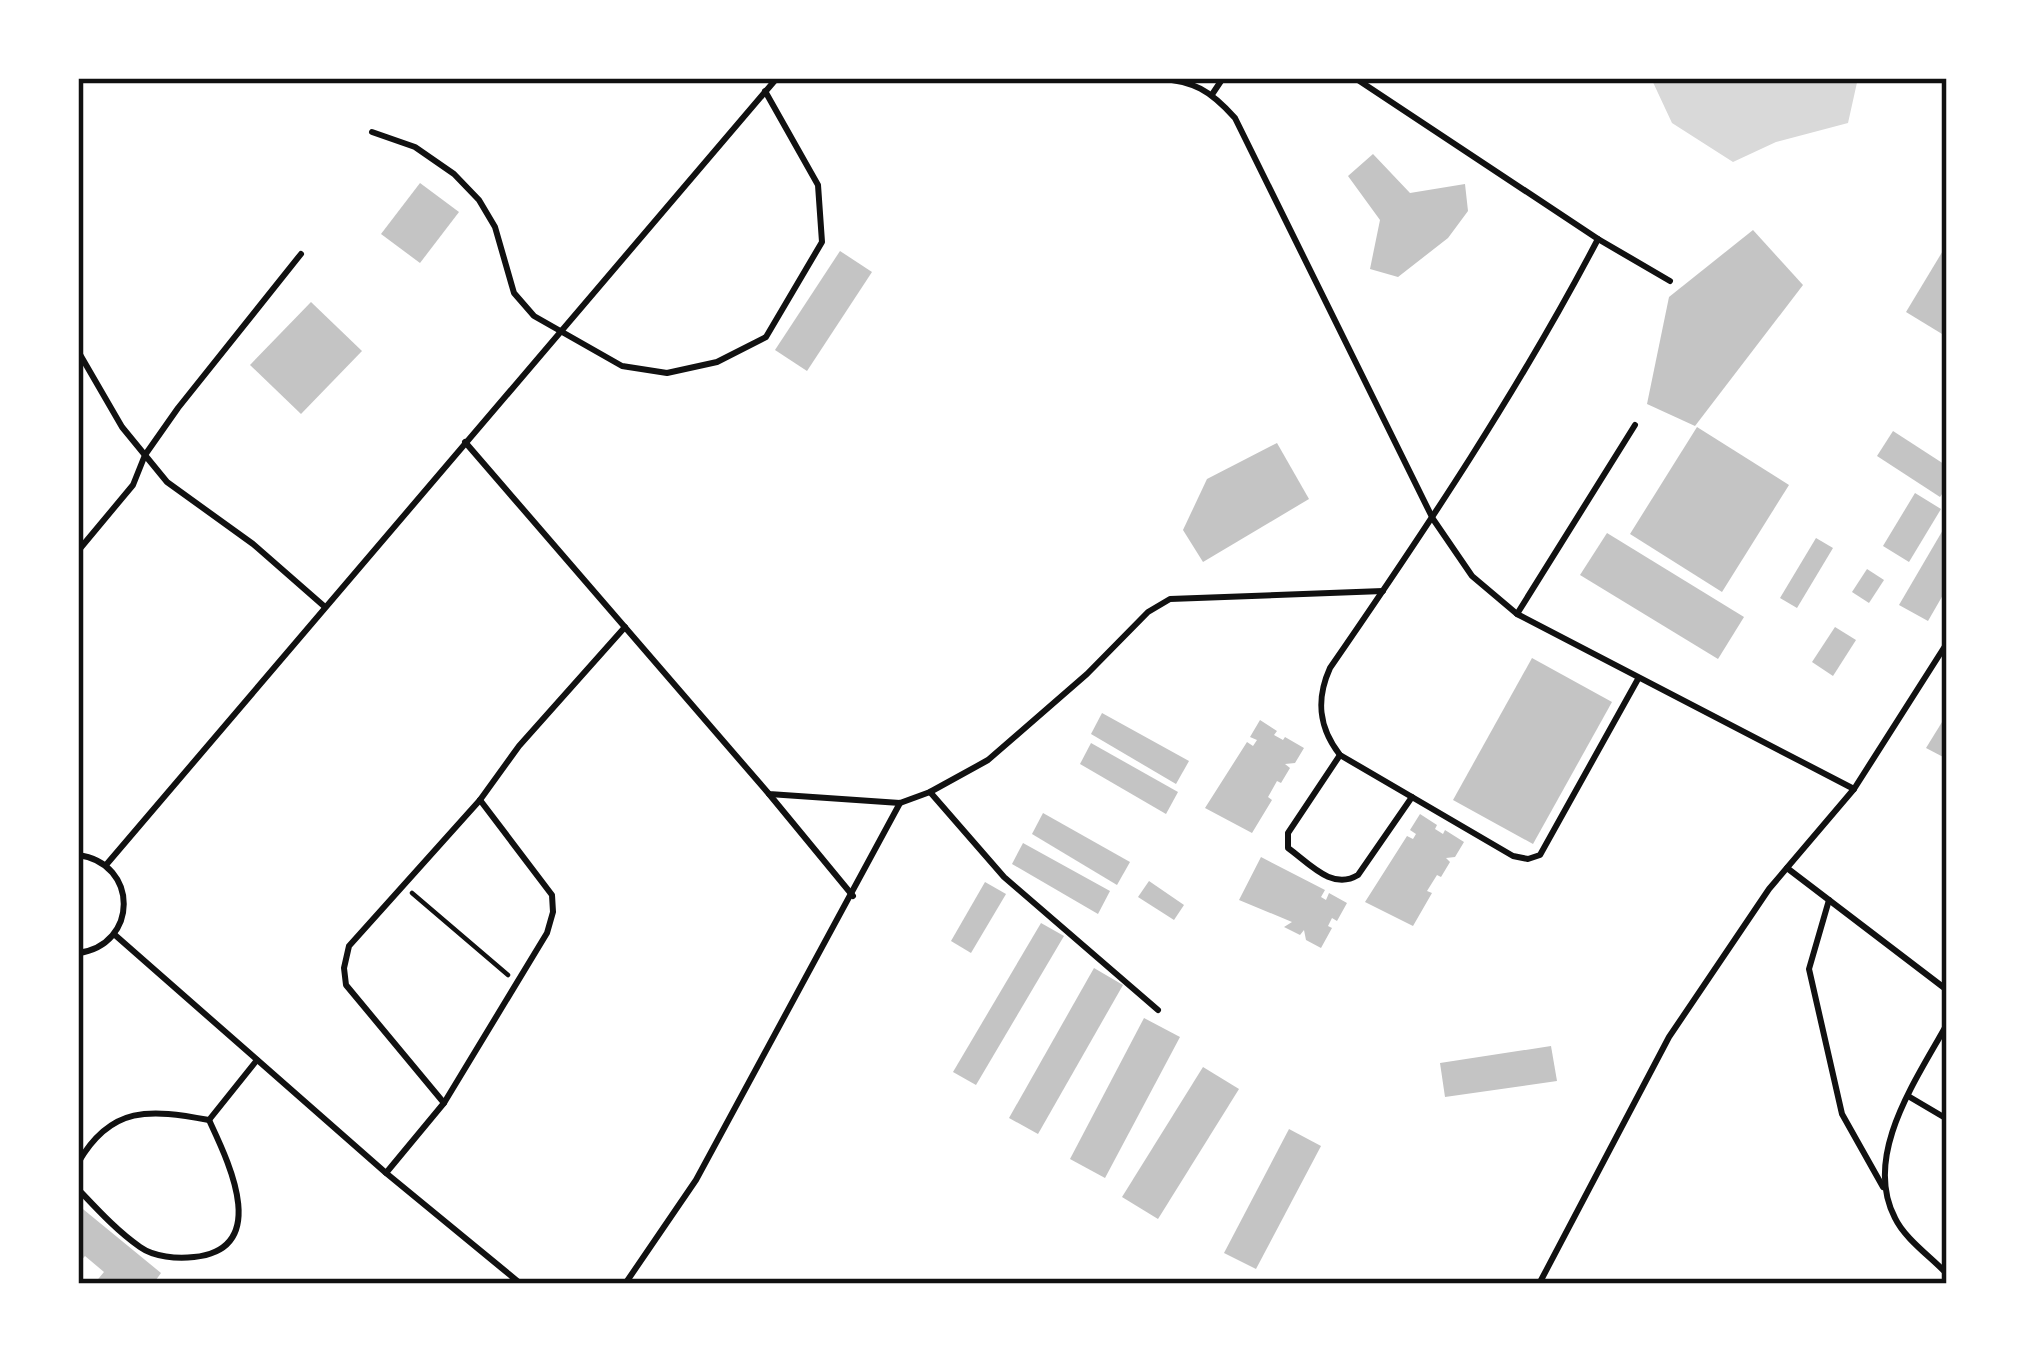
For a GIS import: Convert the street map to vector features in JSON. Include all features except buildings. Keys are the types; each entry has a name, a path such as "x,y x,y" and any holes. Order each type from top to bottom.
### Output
{"lane":[{"path":"106,865 777,78"},
{"path":"1156,78 1192,81 1213,93 1235,118 1433,519 1472,576 1517,614 1854,789"},
{"path":"1213,93 1223,78"},
{"path":"1355,78 1598,239 1670,281"},
{"path":"373,132 415,147 467,187 495,227 514,293 534,316 622,366 667,373 717,362 766,337 822,242 818,185 765,91"},
{"path":"1598,239 1566,301 1433,519 1330,668 1319,707 1340,755 1513,856 1528,860 1540,855 1638,679"},
{"path":"78,551 133,485 145,454 301,254"},
{"path":"78,351 122,427 167,482 253,544 325,608"},
{"path":"1517,614 1635,425"},
{"path":"465,442 853,896"},
{"path":"769,794 900,803 930,792 988,760 1087,674 1148,612 1171,599 1383,591"},
{"path":"444,1103 346,985 349,946 625,627"},
{"path":"1540,1284 1669,1037 1769,889 1854,789 1947,643"},
{"path":"1340,755 1288,833 1288,848 1333,881 1346,883 1358,875 1412,797"},
{"path":"930,792 1004,877 1158,1010"},
{"path":"386,1173 444,1103 547,933 552,895 480,800"},
{"path":"625,1284 696,1180 900,803"},
{"path":"78,855 106,865 119,880 125,898 124,917 115,934 100,947 78,953"},
{"path":"1787,868 1947,990"},
{"path":"1829,900 1809,969 1842,1114 1883,1187 1896,1222 1947,1274"},
{"path":"115,934 386,1173 521,1284"},
{"path":"1883,1187 1886,1156 1908,1096 1947,1024"},
{"path":"209,1120 257,1060"},
{"path":"1908,1096 1947,1119"},
{"path":"78,1163 87,1147 115,1122 144,1110 209,1120"},
{"path":"78,1189 144,1250 178,1259 205,1256 229,1243 239,1222 238,1196 209,1120"}],"path":[{"path":"403,885 516,983"}],"shaded area":[{"path":"1651,78 1858,78 1848,123 1776,142 1733,162 1672,123"}]}
